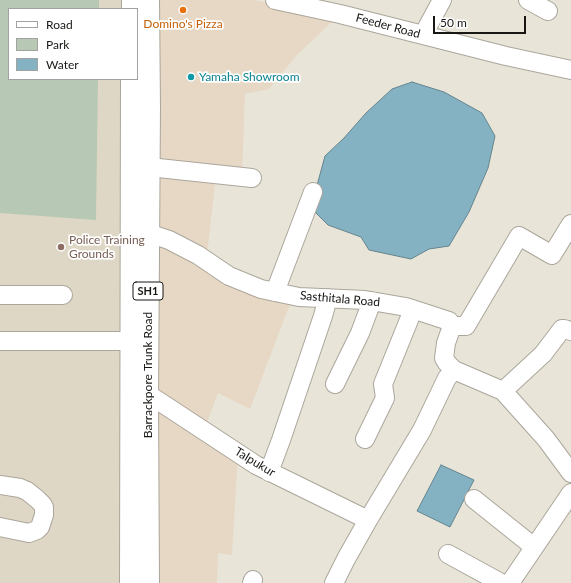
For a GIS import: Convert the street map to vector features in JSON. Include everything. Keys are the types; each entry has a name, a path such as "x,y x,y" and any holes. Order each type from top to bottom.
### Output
{"main road":[{"name":"Barrackpore Trunk Road","path":"131,583 139,467 148,394 148,0"},
{"name":"Barrackpore Trunk Road","path":"132,80 131,341 148,583"}],"street":[{"name":"Feeder Road","path":"275,0 342,7 423,35 506,56 571,70"},
{"path":"423,35 442,0"},
{"path":"528,0 548,11"},
{"path":"149,167 252,178"},
{"path":"275,292 312,192"},
{"path":"571,224 552,255 519,236 466,326 452,326 446,343 444,358 454,370 503,391 546,439 571,473"},
{"name":"Sasthitala Road","path":"148,233 169,240 198,255 229,276 261,289 299,297 372,301 406,307 448,321 452,326"},
{"path":"0,295 63,295"},
{"path":"269,472 328,298"},
{"path":"335,384 360,333 372,301"},
{"path":"365,439 385,398 383,384 413,310"},
{"path":"503,391 543,354 562,329 571,331"},
{"path":"0,341 131,341"},
{"path":"334,583 368,520 422,430 447,378 454,370"},
{"name":"Talpukur","path":"148,394 256,465 368,520"},
{"path":"0,485 20,488 27,491 44,507 44,515 38,530 29,533 0,528"},
{"path":"510,583 571,492"},
{"path":"474,499 534,547"},
{"path":"448,554 501,583"}],"shaded area":[{"name":"Police Training Grounds","path":"0,0 124,0 124,8 8,8 8,80 123,80 122,583 0,583"},
{"path":"142,0 254,0 335,19 297,55 269,89 245,94 242,176 216,175 207,255 139,223"},
{"path":"139,234 292,299 250,409 218,393 204,431 238,453 232,555 218,553 217,583 141,583"}],"green space":[{"path":"0,0 99,0 99,8 8,8 8,80 98,80 96,220 0,213"}],"water":[{"path":"412,82 444,92 482,113 495,136 488,168 469,212 449,246 429,249 411,259 369,250 361,237 328,225 316,213 313,200 325,156 344,138 366,113 392,89"},
{"path":"441,465 474,480 450,527 417,511"}],"place":[{"name":"Domino's Pizza","path":"183,10"},
{"name":"Yamaha Showroom","path":"191,77"},
{"name":"Police Training Grounds","path":"61,247"}]}
